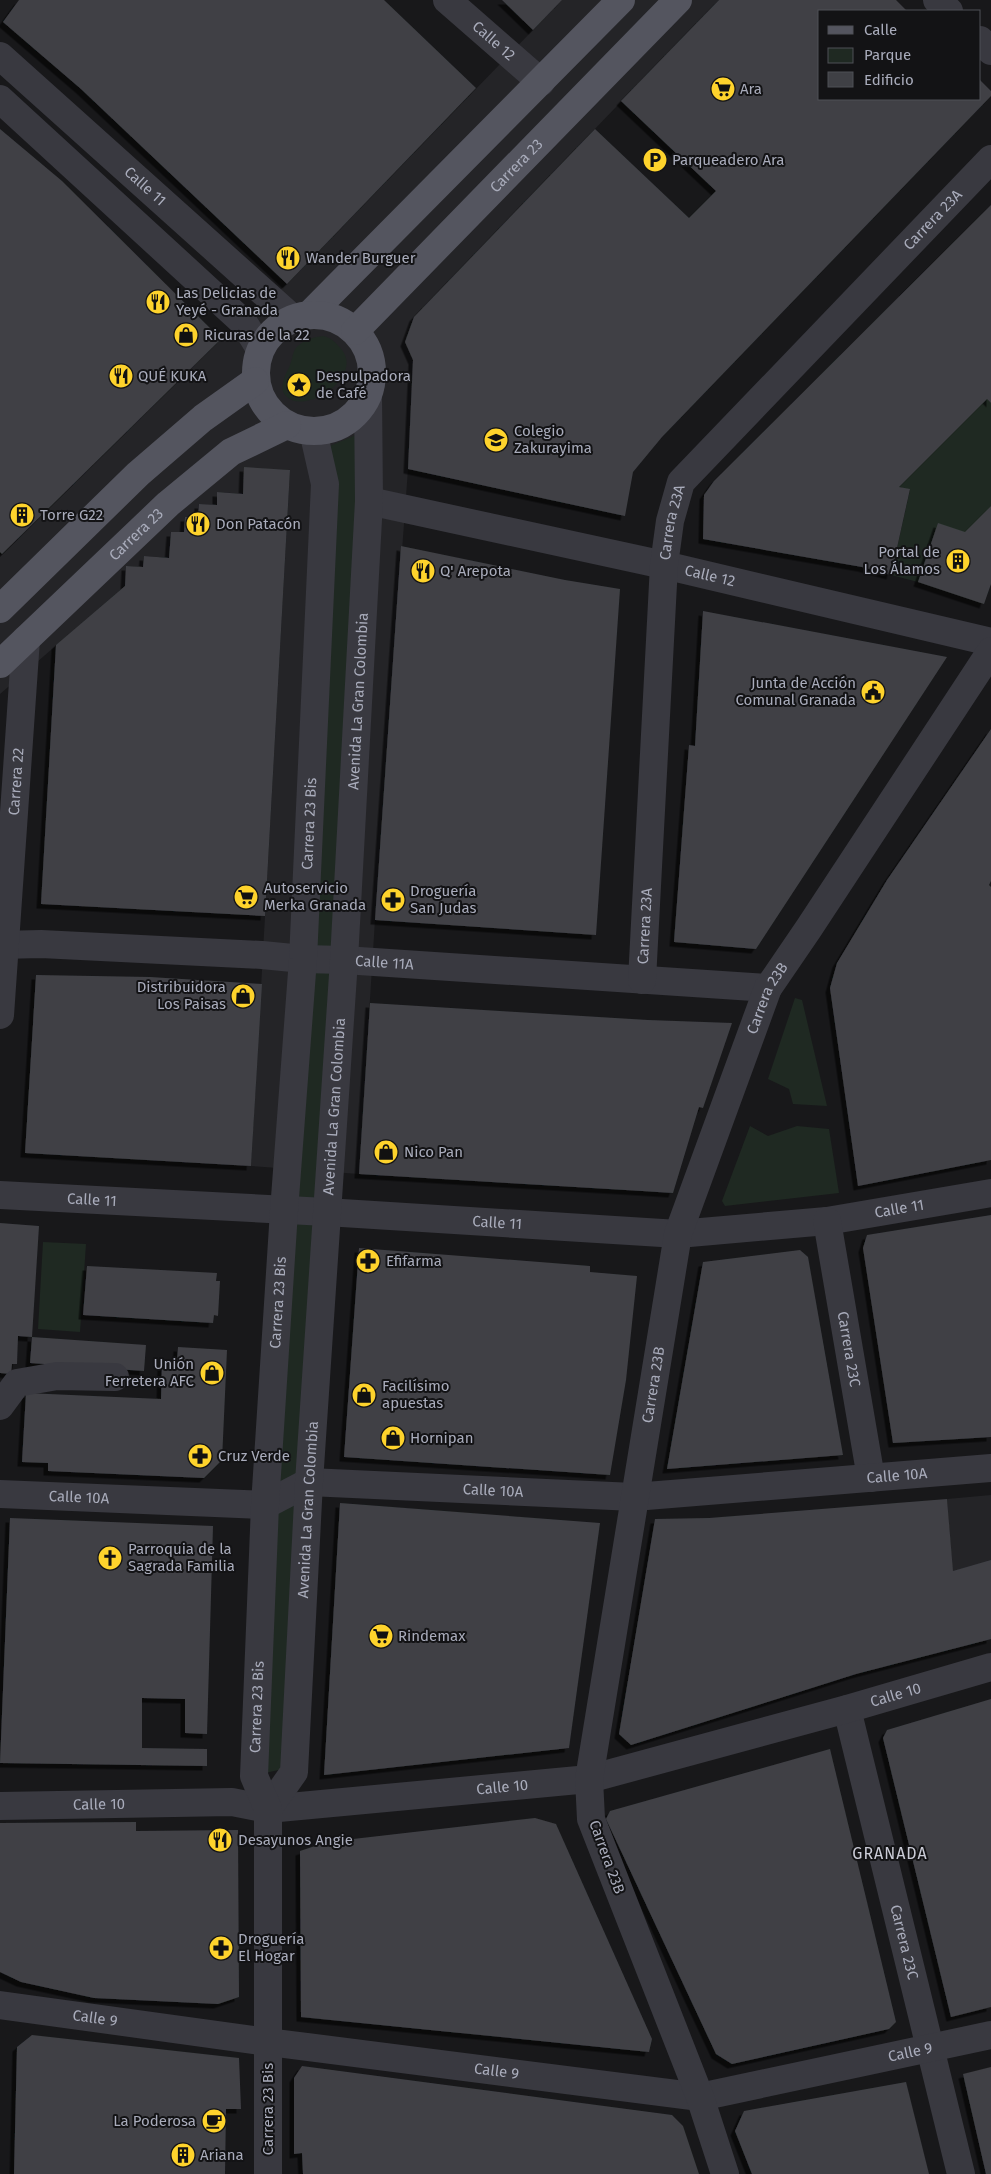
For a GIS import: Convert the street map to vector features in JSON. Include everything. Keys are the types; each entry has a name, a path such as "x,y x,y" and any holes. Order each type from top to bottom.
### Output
{"main road":[{"path":"301,316 335,318 355,331 369,352 373,377 368,395 359,411 344,423 326,430 313,431 287,425 272,414 262,401 255,381 255,367 260,349 270,333 301,316 541,82 620,0"},
{"name":"Carrera 23","path":"355,331 678,0"},
{"path":"0,608 138,474 204,418 255,381"},
{"name":"Carrera 23","path":"0,664 168,504 231,452 287,425"}],"street":[{"name":"Calle 12","path":"448,0 541,82"},
{"path":"937,0 948,10"},
{"path":"981,41 991,51"},
{"name":"Calle 11","path":"0,56 301,316"},
{"path":"0,98 244,323 260,349"},
{"name":"Carrera 23A","path":"642,980 664,565 670,521 681,482 991,159"},
{"name":"Avenida La Gran Colombia","path":"268,1809 294,1772 309,1482 344,960 369,500 368,395"},
{"name":"Carrera 23 Bis","path":"268,2174 268,1809 254,1776 265,1505 303,960 325,484 313,431"},
{"name":"Calle 12","path":"369,500 664,565 991,642"},
{"name":"Carrera 22","path":"0,1015 2,946 26,639"},
{"name":"Carrera 23B","path":"725,2174 700,2097 591,1819 589,1779 678,1234 768,988 991,651"},
{"name":"Calle 11A","path":"2,946 41,944 262,955 303,960 344,960 768,988"},
{"name":"Calle 11","path":"0,1195 326,1212 678,1234 827,1221 991,1193"},
{"name":"Carrera 23C","path":"827,1221 871,1478"},
{"path":"0,1406 17,1383 57,1376 115,1377"},
{"name":"Calle 10A","path":"0,1494 265,1505 309,1482 634,1498 991,1468"},
{"name":"Calle 10","path":"0,1806 232,1802 268,1809 589,1779 847,1709 991,1667"},
{"name":"Carrera 23C","path":"847,1709 961,2174"},
{"name":"Calle 9","path":"0,2005 268,2042 700,2097 991,2035"}],"shaded area":[{"path":"562,0 719,0 414,317 405,342 413,360 408,469 375,920 359,1174 251,1166 290,470 245,468 243,494 218,492 217,505 199,504 198,517 185,517 184,532 171,532 169,558 144,556 143,567 126,566 125,586 0,694 0,557 221,339 287,284"},
{"path":"991,1495 991,1639 966,1646 955,1606 947,1499"}],"green space":[{"path":"323,336 335,342 346,360 345,370 339,381 319,397 307,401 296,401 287,397 284,393 283,385 296,348 307,340"},
{"path":"987,399 991,403 991,506 918,582 891,575 910,490 899,487"},
{"path":"356,435 360,483 332,947 316,946 330,446"},
{"path":"313,969 330,971 319,1200 297,1198"},
{"path":"795,998 802,1000 827,1106 793,1104 789,1089 768,1079"},
{"path":"750,1126 768,1136 797,1126 829,1129 839,1193 725,1206 722,1201"},
{"path":"313,1223 298,1473 277,1484 294,1224"},
{"path":"43,1242 86,1244 80,1332 38,1329"},
{"path":"296,1504 283,1769 265,1773 274,1513"}],"building":[{"path":"19,0 384,0 476,88 287,284 81,89 3,22"},
{"path":"502,0 562,0 533,30"},
{"path":"719,0 896,0 906,10 818,10 818,100 981,100 981,81 991,91 991,96 662,437 633,472 625,516 408,469 413,360 405,342 414,317 595,129 689,218 716,191 621,101"},
{"path":"0,129 62,181 221,339 2,554 0,552"},
{"path":"991,205 991,403 987,399 899,487 910,489 891,575 862,567 703,539 704,495 714,481"},
{"path":"244,467 290,470 265,916 41,904 56,645 125,586 126,566 143,567 144,556 169,558 171,532 184,532 185,517 198,517 199,504 217,505 217,492 243,494"},
{"name":"Portal de Los Álamos","path":"991,506 991,584 984,604 918,582 938,523 965,532"},
{"path":"401,546 565,580 620,589 596,935 375,920"},
{"path":"703,611 947,657 756,949 674,942 689,745 695,746"},
{"path":"991,729 991,881 989,885 991,887 991,1160 858,1186 830,988 837,963 887,880"},
{"path":"36,975 150,977 262,984 251,1166 25,1153"},
{"path":"370,1003 648,1020 732,1023 703,1108 699,1107 673,1193 359,1174"},
{"path":"991,1215 991,1437 893,1443 863,1248 867,1235"},
{"path":"0,1223 39,1226 32,1337 18,1336 17,1364 12,1364 11,1374 0,1373"},
{"path":"359,1248 590,1266 590,1272 637,1276 626,1380 610,1475 344,1457"},
{"path":"800,1250 808,1257 843,1455 667,1469 703,1262"},
{"path":"87,1266 217,1273 216,1281 220,1281 218,1316 214,1315 213,1323 83,1315"},
{"path":"32,1337 146,1345 144,1371 30,1363"},
{"path":"178,1347 227,1350 222,1460 204,1478 48,1471 48,1463 22,1462 26,1393 161,1399 162,1361 177,1361"},
{"path":"947,1499 953,1571 991,1560 991,1639 856,1674 631,1745 619,1734 655,1519 709,1518"},
{"path":"340,1503 600,1523 569,1748 324,1775"},
{"path":"10,1518 213,1526 207,1734 185,1733 185,1699 142,1698 142,1748 207,1749 207,1766 0,1763"},
{"path":"991,1699 991,2007 951,2017 883,1738 887,1730"},
{"path":"830,1749 896,2022 889,2029 732,2064 716,2054 606,1819 610,1811"},
{"path":"535,1818 556,1824 652,2039 649,2052 301,2017 300,1851 327,1842"},
{"path":"136,1822 136,1831 238,1830 239,1997 218,2004 94,1998 21,1982 0,1972 0,1823"},
{"path":"32,2035 239,2058 241,2109 226,2109 225,2174 14,2174 17,2047"},
{"path":"302,2066 672,2115 683,2126 699,2174 303,2174 302,2153 294,2154 294,2078"},
{"path":"991,2067 991,2174 986,2174 963,2074"},
{"path":"906,2082 929,2174 752,2174 735,2131 744,2111"}],"place":[{"name":"Ara","path":"723,89"},
{"name":"Parqueadero Ara","path":"655,160"},
{"name":"Wander Burguer","path":"288,258"},
{"name":"Las Delicias de Yeyé - Granada","path":"158,302"},
{"name":"Ricuras de la 22","path":"186,335"},
{"name":"QUÉ KUKA","path":"121,376"},
{"name":"Despulpadora de Café","path":"299,385"},
{"name":"Colegio Zakurayima","path":"496,440"},
{"name":"Torre G22","path":"22,515"},
{"name":"Don Patacón","path":"198,524"},
{"name":"Portal de Los Álamos","path":"958,561"},
{"name":"Q' Arepota","path":"423,571"},
{"name":"Junta de Acción Comunal Granada","path":"873,692"},
{"name":"Autoservicio Merka Granada","path":"246,897"},
{"name":"Droguería San Judas","path":"393,900"},
{"name":"Distribuidora Los Paisas","path":"243,996"},
{"name":"Nico Pan","path":"386,1152"},
{"name":"Efifarma","path":"368,1261"},
{"name":"Unión Ferretera AFC","path":"212,1373"},
{"name":"Facilísimo apuestas","path":"364,1395"},
{"name":"Hornipan","path":"393,1438"},
{"name":"Cruz Verde","path":"200,1456"},
{"name":"Parroquia de la Sagrada Familia","path":"110,1558"},
{"name":"Rindemax","path":"381,1636"},
{"name":"Desayunos Angie","path":"220,1840"},
{"name":"Droguería El Hogar","path":"221,1948"},
{"name":"La Poderosa","path":"214,2121"},
{"name":"Ariana","path":"183,2155"}],"district":[{"name":"GRANADA","path":"890,1853"}]}
